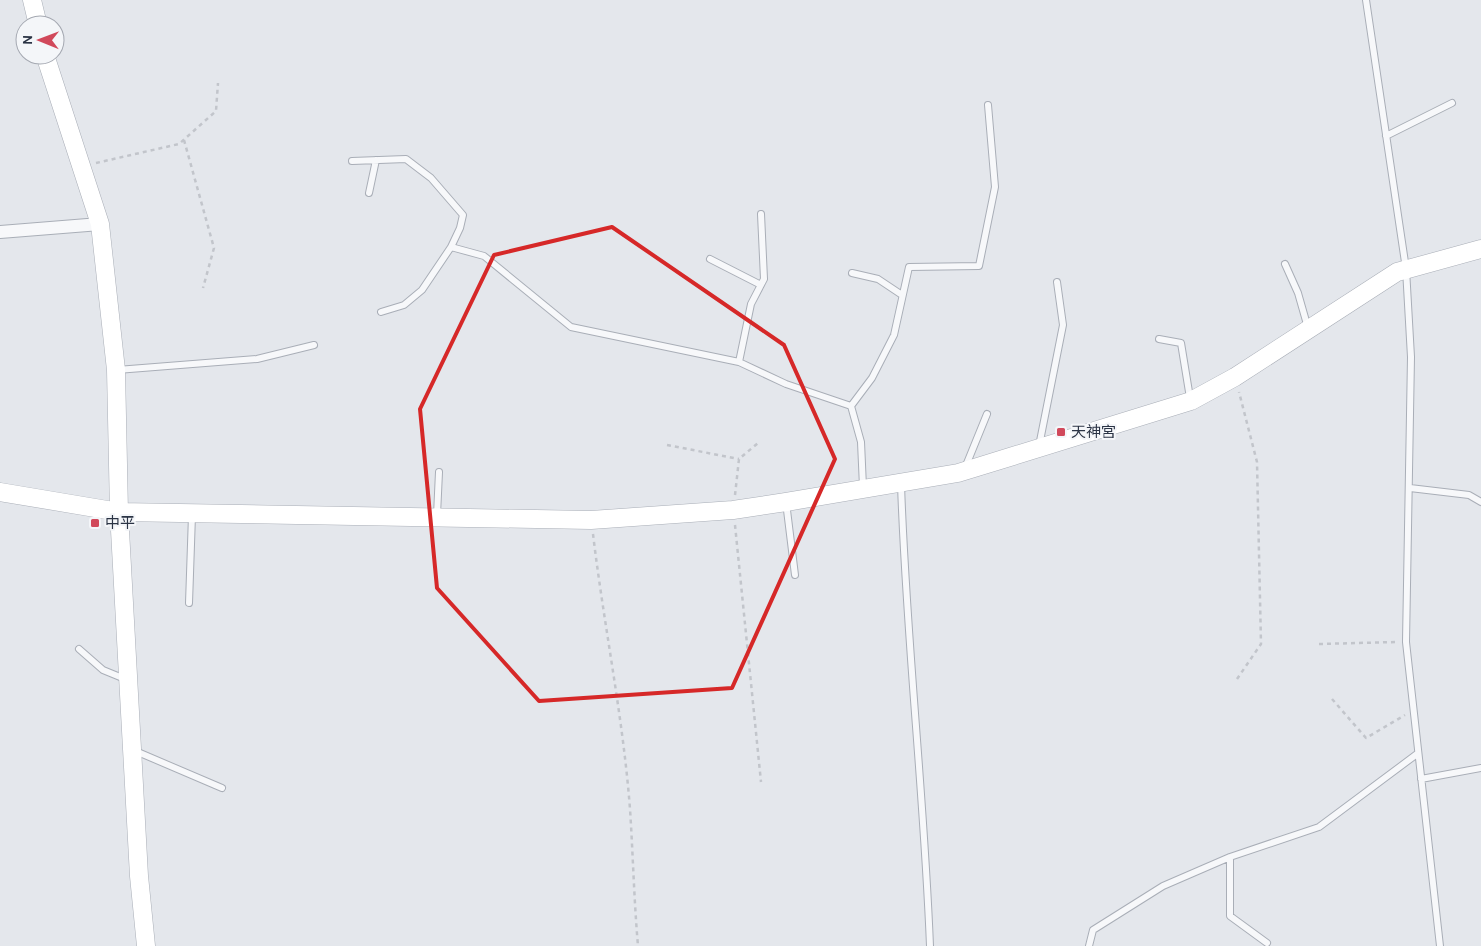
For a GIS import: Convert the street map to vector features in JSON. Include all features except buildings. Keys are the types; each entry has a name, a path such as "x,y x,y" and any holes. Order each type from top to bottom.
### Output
{"street":[{"path":"32,0 36,15"},
{"path":"48,65 100,224 116,370 118,512 138,876 146,946"},
{"path":"0,232 100,224"},
{"path":"0,492 118,512 592,520 733,510 786,502 964,471 1191,401 1235,377 1397,272 1481,249"}],"lane":[{"path":"1366,0 1406,269 1411,357 1406,642 1440,946"},
{"path":"1386,136 1452,103"},
{"path":"851,406 872,378 894,335 909,267 980,266 994,187 988,105"},
{"path":"369,193 376,160"},
{"path":"352,161 406,160 431,178 463,215 460,228 451,247 422,290 404,305 381,312"},
{"path":"739,362 751,304 764,279 761,214"},
{"path":"451,247 484,256 571,327 739,362 786,384 851,406"},
{"path":"710,260 761,285"},
{"path":"1284,264 1298,293 1309,330"},
{"path":"852,273 878,279 902,295"},
{"path":"1039,447 1063,325 1057,282"},
{"path":"1159,339 1181,343 1191,401"},
{"path":"116,370 257,359 314,345"},
{"path":"851,406 861,442 863,489"},
{"path":"964,471 967,458 987,414"},
{"path":"437,518 439,472"},
{"path":"901,483 904,574 928,885 930,946"},
{"path":"1410,488 1470,495 1481,502"},
{"path":"786,502 795,575"},
{"path":"189,603 192,514"},
{"path":"79,649 103,670 127,679"},
{"path":"132,750 222,788"},
{"path":"1089,946 1093,930 1155,891 1230,857 1319,827 1418,754"},
{"path":"1421,779 1481,768"},
{"path":"1230,857 1230,916 1267,943"}],"path":[{"path":"81,166 179,144 216,111 218,83"},
{"path":"184,140 214,248 203,288"},
{"path":"1235,377 1257,462 1261,644 1237,678"},
{"path":"758,443 739,460 733,510 762,782"},
{"path":"668,445 739,460"},
{"path":"592,520 602,612 618,708 630,809 638,946"},
{"path":"1319,644 1406,642"},
{"path":"1332,699 1366,738 1415,709"}],"highlighted area":[{"path":"612,227 784,345 835,459 732,688 539,701 437,588 420,409 494,255"}],"place":[{"name":"天神宮","path":"1061,432"},
{"name":"中平","path":"95,523"}]}
